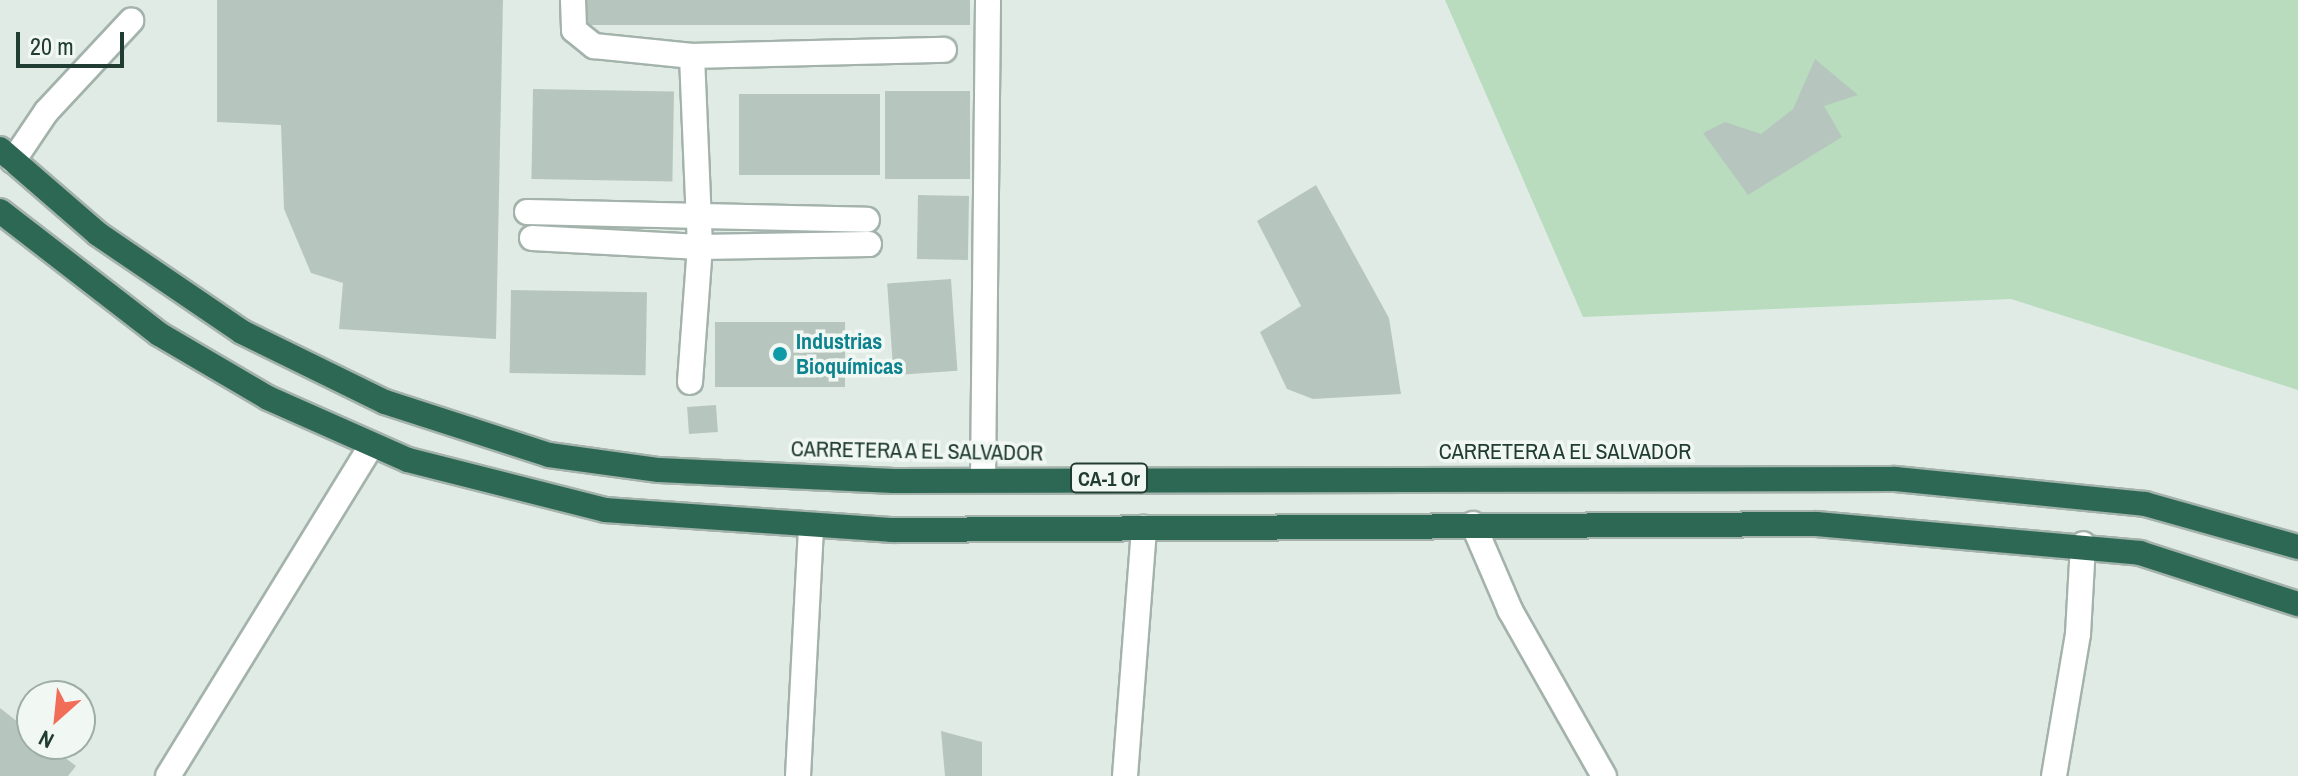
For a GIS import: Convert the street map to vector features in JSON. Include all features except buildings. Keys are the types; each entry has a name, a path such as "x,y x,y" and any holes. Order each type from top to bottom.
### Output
{"highway":[{"name":"CARRETERA A EL SALVADOR","path":"7,155 98,234 242,332 385,402 549,455 659,470 983,480 1895,479 2145,504 2298,547"},
{"path":"0,211 216,372 372,445 548,500 811,528 1817,524 2083,544 2178,564 2298,604"}],"street":[{"path":"573,0 574,30 594,46 692,56 944,50"},
{"path":"983,480 988,0"},
{"path":"7,155 131,21"},
{"path":"690,382 700,247 692,56"},
{"path":"527,212 698,220 867,220"},
{"path":"532,238 700,247 869,244"},
{"path":"168,776 372,445"},
{"path":"1473,524 1510,610 1604,776"},
{"path":"798,776 811,528"},
{"path":"1125,776 1144,528"},
{"path":"2054,776 2078,634 2083,544"}],"green space":[{"path":"1445,0 2298,0 2298,390 2011,299 1583,317"}],"place":[{"name":"Industrias Bioquímicas","path":"780,354"}]}
